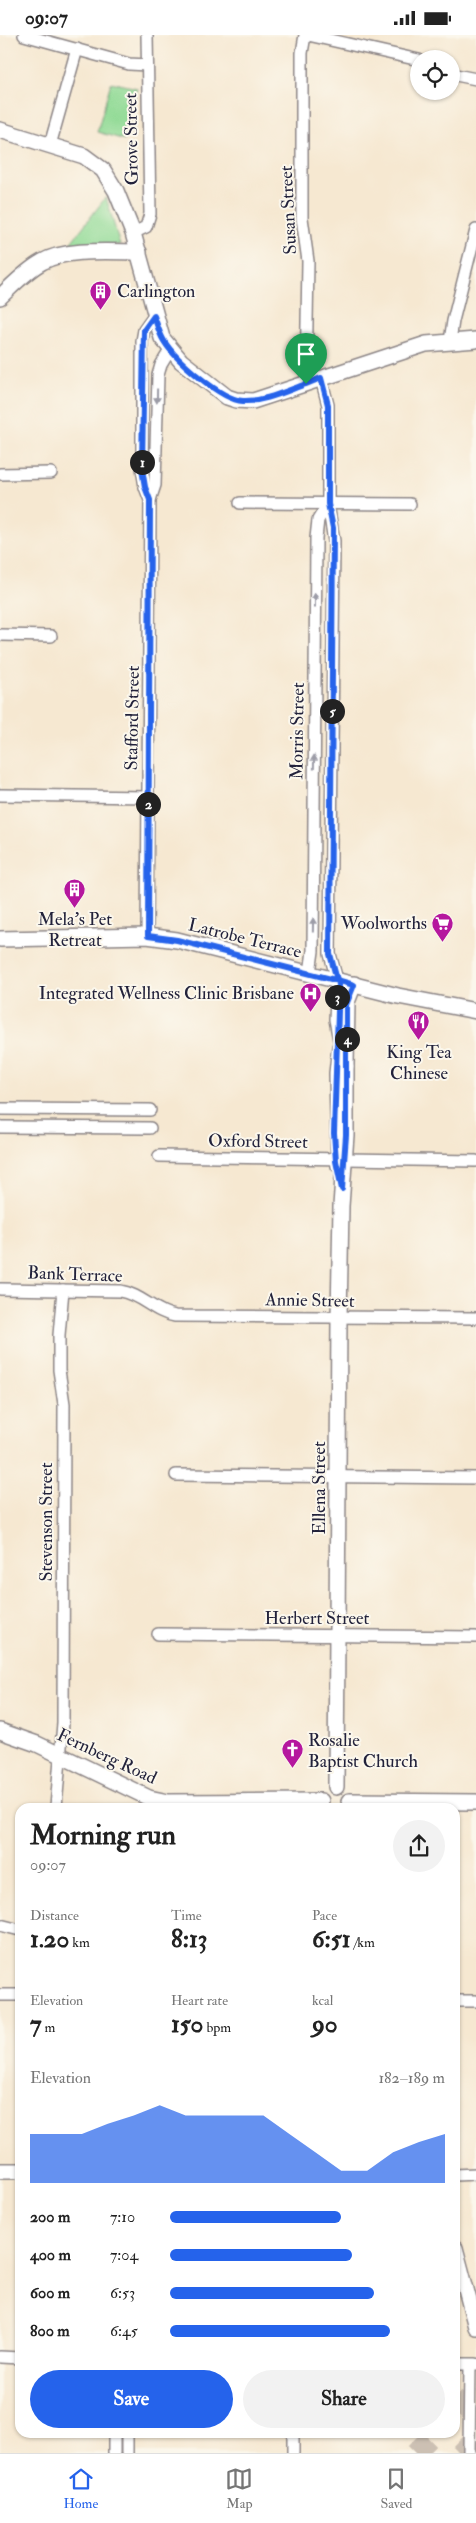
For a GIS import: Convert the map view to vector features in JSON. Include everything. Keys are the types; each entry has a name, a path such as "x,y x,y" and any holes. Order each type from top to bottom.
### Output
{"street":[{"path":"24,35 129,64 147,65"},
{"name":"Grove Street","path":"133,233 146,227 150,214 147,35"},
{"path":"306,35 357,40 410,57"},
{"name":"Susan Street","path":"306,35 302,53 302,218 308,261 306,384"},
{"path":"50,145 77,49"},
{"path":"460,76 476,79"},
{"path":"0,130 84,156 103,170 116,191 133,233 154,316 162,338 170,350 227,397 236,400 253,401 426,344 476,340"},
{"path":"450,341 453,321 476,230"},
{"path":"0,297 41,262 51,257 64,254 139,252"},
{"name":"Stafford Street","path":"150,500 145,487 142,469 142,341 144,330 154,316"},
{"name":"Stafford Street","path":"148,936 150,500 154,485 158,375 161,365 170,350"},
{"name":"Morris Street","path":"321,378 328,413 328,504 333,535 330,954 338,980"},
{"path":"0,474 52,473"},
{"path":"240,503 410,504"},
{"name":"Morris Street","path":"310,973 313,951 316,527 328,504"},
{"path":"0,635 51,636"},
{"path":"315,645 332,646"},
{"path":"0,795 148,797"},
{"path":"313,817 332,818"},
{"name":"Latrobe Terrace","path":"0,939 148,936 177,940 354,985 476,1011"},
{"name":"Ellena Street","path":"336,1787 337,1477 342,1189 334,1073 338,1056 338,980"},
{"name":"Ellena Street","path":"340,1159 346,1066 347,1002 354,985"},
{"name":"Ellena Street","path":"338,1023 346,1066"},
{"path":"0,1109 150,1110"},
{"path":"0,1127 150,1128"},
{"name":"Oxford Street","path":"159,1157 476,1161"},
{"name":"Bank Terrace","path":"0,1289 120,1291 134,1295 147,1302"},
{"name":"Stevenson Street","path":"56,1803 63,1713 64,1404 59,1378 59,1335 63,1290"},
{"name":"Annie Street","path":"147,1302 173,1316 476,1318"},
{"path":"176,1475 476,1478"},
{"name":"Herbert Street","path":"158,1634 476,1637"},
{"name":"Fernberg Road","path":"0,1731 30,1741 149,1798 168,1802 245,1803"},
{"path":"322,1803 327,1789 336,1787 344,1790 348,1803"},
{"path":"412,1803 476,1802"},
{"path":"0,1925 15,1929"},
{"path":"0,1995 15,1995"},
{"path":"460,2001 476,2001"},
{"path":"0,2171 15,2171"},
{"path":"460,2175 476,2175"},
{"path":"460,2267 476,2327"},
{"path":"2,2358 15,2358"},
{"path":"460,2364 473,2365 469,2453"},
{"path":"114,2438 114,2453"},
{"path":"127,2438 127,2453"},
{"path":"293,2438 293,2453"}],"green space":[{"path":"111,82 137,88 125,140 97,132"},
{"path":"106,197 120,245 69,245"}],"tunnel":[{"path":"460,2407 476,2390"},
{"path":"460,2453 476,2437"},
{"path":"415,2453 430,2438"}],"place":[{"name":"Carlington","path":"101,310"},
{"name":"Mela's Pet Retreat","path":"75,908"},
{"name":"Woolworths","path":"443,942"},
{"name":"Integrated Wellness Clinic Brisbane","path":"310,1012"},
{"name":"King Tea Chinese","path":"419,1041"},
{"name":"Rosalie Baptist Church","path":"292,1769"}],"route":[{"path":"154,316 162,338 170,350 209,384 227,397 236,400 253,401 306,384 321,378 326,396 328,413 328,504 334,541 330,954 337,980 354,985 346,1005 346,1153 342,1189 341,1177 336,1161 334,1133 334,1073 338,1059 337,994 339,981 177,940 148,936 150,500 145,487 142,469 143,333 148,322 154,316"}]}
